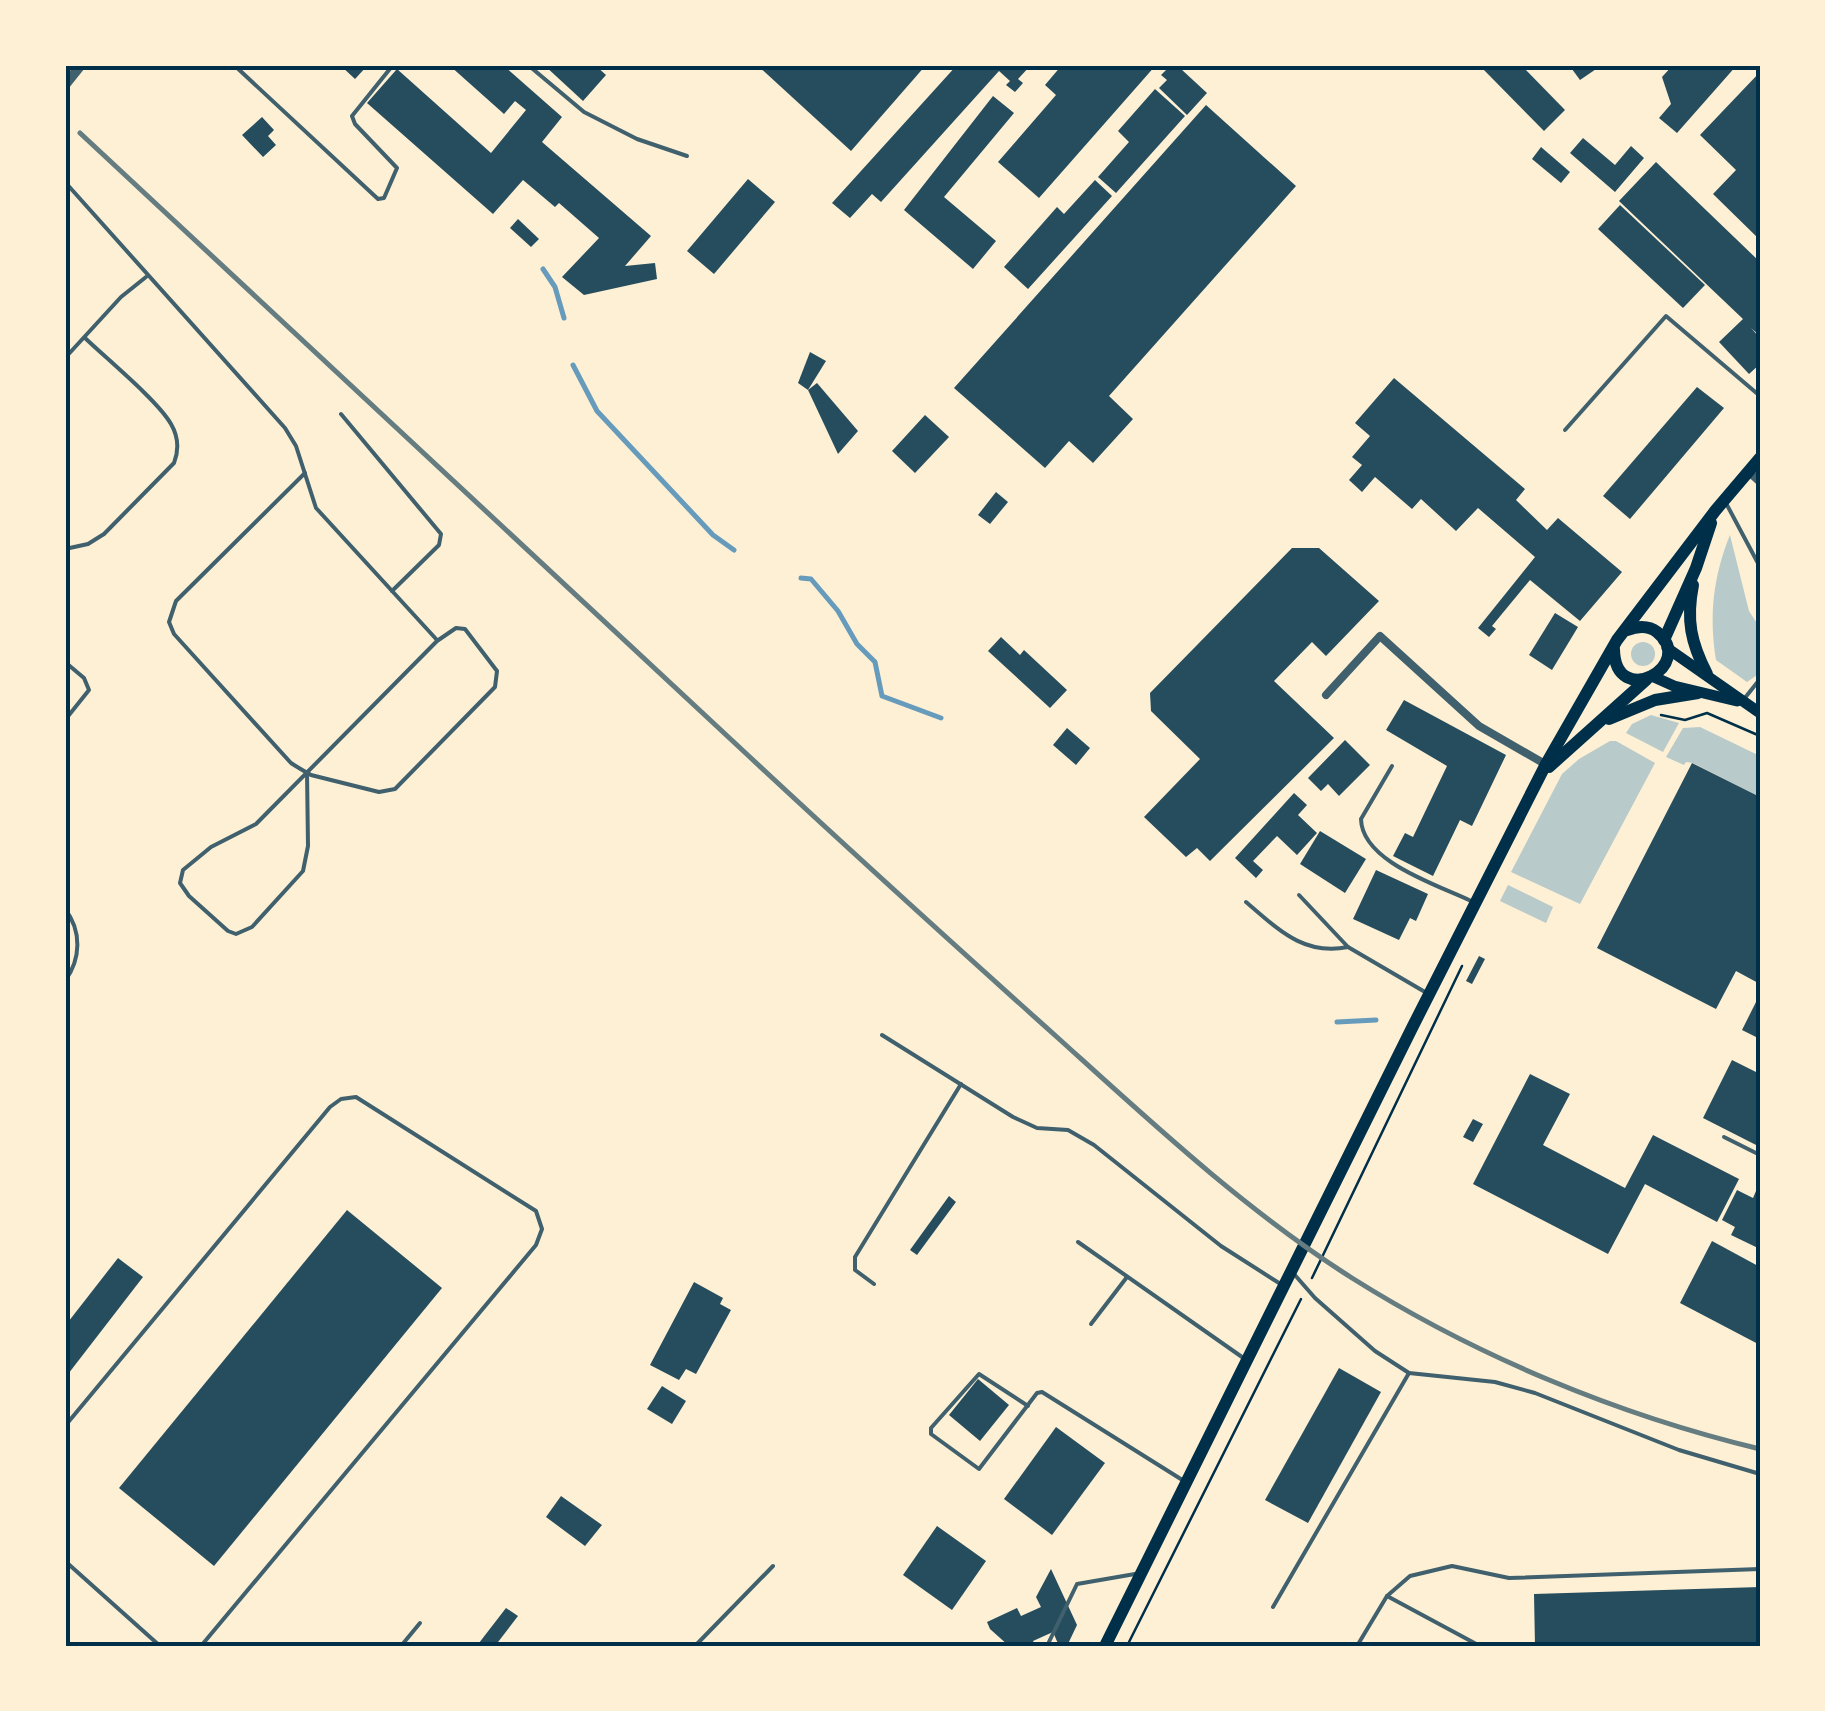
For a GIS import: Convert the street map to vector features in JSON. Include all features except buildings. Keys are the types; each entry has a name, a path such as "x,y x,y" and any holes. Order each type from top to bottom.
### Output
{"main road":[{"path":"1106,1646 1545,768 1625,631 1760,458"},
{"path":"1545,768 1665,664 1666,644 1720,505"},
{"path":"1696,568 1689,630 1707,674"},
{"path":"1625,631 1646,627 1760,713"},
{"path":"1615,646 1615,661 1624,674 1741,702"},
{"path":"1598,725 1654,700 1698,693"}],"street":[{"path":"65,85 82,65"},
{"path":"1748,471 1760,482"},
{"path":"1326,696 1380,636 1479,726 1545,768"}],"lane":[{"path":"234,65 378,199 384,198 398,168 355,124 352,116 393,65"},
{"path":"528,65 584,112 636,139 687,156"},
{"path":"65,182 285,428 296,446 316,508 437,641"},
{"path":"65,358 148,275"},
{"path":"1565,430 1666,316 1760,396"},
{"path":"65,550 88,544 104,534 174,463 177,454 169,420 85,338"},
{"path":"342,414 441,534 439,545 392,591"},
{"path":"305,473 176,601 169,622 174,634 291,762 306,772 379,792 395,789 497,682 495,666 465,629 456,628 437,641 306,772 256,824 211,847 183,870 180,883 188,896 228,931 236,934 252,927 304,871 308,846 306,772"},
{"path":"1720,505 1760,567"},
{"path":"65,662 84,678 88,690 65,720"},
{"path":"1741,702 1760,679"},
{"path":"1392,766 1364,813 1364,835 1393,864 1475,903"},
{"path":"1299,895 1348,947 1429,994"},
{"path":"1246,902 1300,945 1321,950 1348,947"},
{"path":"65,909 78,940 75,963 65,982"},
{"path":"882,1035 1027,1124 1068,1130 1094,1144 1221,1246 1284,1285"},
{"path":"874,1284 855,1270 855,1257 961,1084"},
{"path":"65,1426 330,1107 342,1100 356,1097 536,1211 542,1229 536,1245 201,1646"},
{"path":"1724,1138 1760,1156"},
{"path":"1078,1242 1246,1360"},
{"path":"1291,1270 1374,1350 1410,1373 1495,1382 1535,1393 1680,1450 1760,1474"},
{"path":"1091,1324 1127,1276"},
{"path":"1273,1607 1410,1373"},
{"path":"1028,1406 978,1374 931,1428 931,1434 978,1469 1042,1392 1186,1482"},
{"path":"65,1560 160,1646"},
{"path":"695,1646 773,1566"},
{"path":"1357,1646 1387,1596 1410,1576 1452,1566 1509,1578 1760,1569"},
{"path":"1047,1646 1077,1584 1140,1573"},
{"path":"1387,1596 1480,1646"},
{"path":"401,1646 420,1623"}],"path":[{"path":"1650,713 1684,720 1707,713 1760,736"},
{"path":"1126,1646 1307,1288 1468,954"}],"shaded area":[{"path":"1730,535 1749,611 1760,628 1760,673 1747,682 1716,660 1714,643 1716,581"},
{"path":"1643,642 1655,654 1643,666 1631,654"},
{"path":"1651,715 1679,723 1663,752 1626,733 1632,724"},
{"path":"1700,727 1760,756 1760,797 1693,763 1684,765 1666,757 1683,728"},
{"path":"1610,741 1655,763 1580,904 1511,872 1562,774"},
{"path":"1508,885 1553,907 1546,923 1500,901"}],"waterway":[{"path":"543,269 555,287 564,318"},
{"path":"573,365 597,411 713,535 734,550"},
{"path":"801,578 811,579 838,611 857,644 875,662 882,696 941,718"},
{"path":"1337,1022 1376,1020"}],"railway":[{"path":"80,133 858,857 1129,1102 1274,1224 1399,1306 1498,1357 1601,1401 1760,1449"}]}
